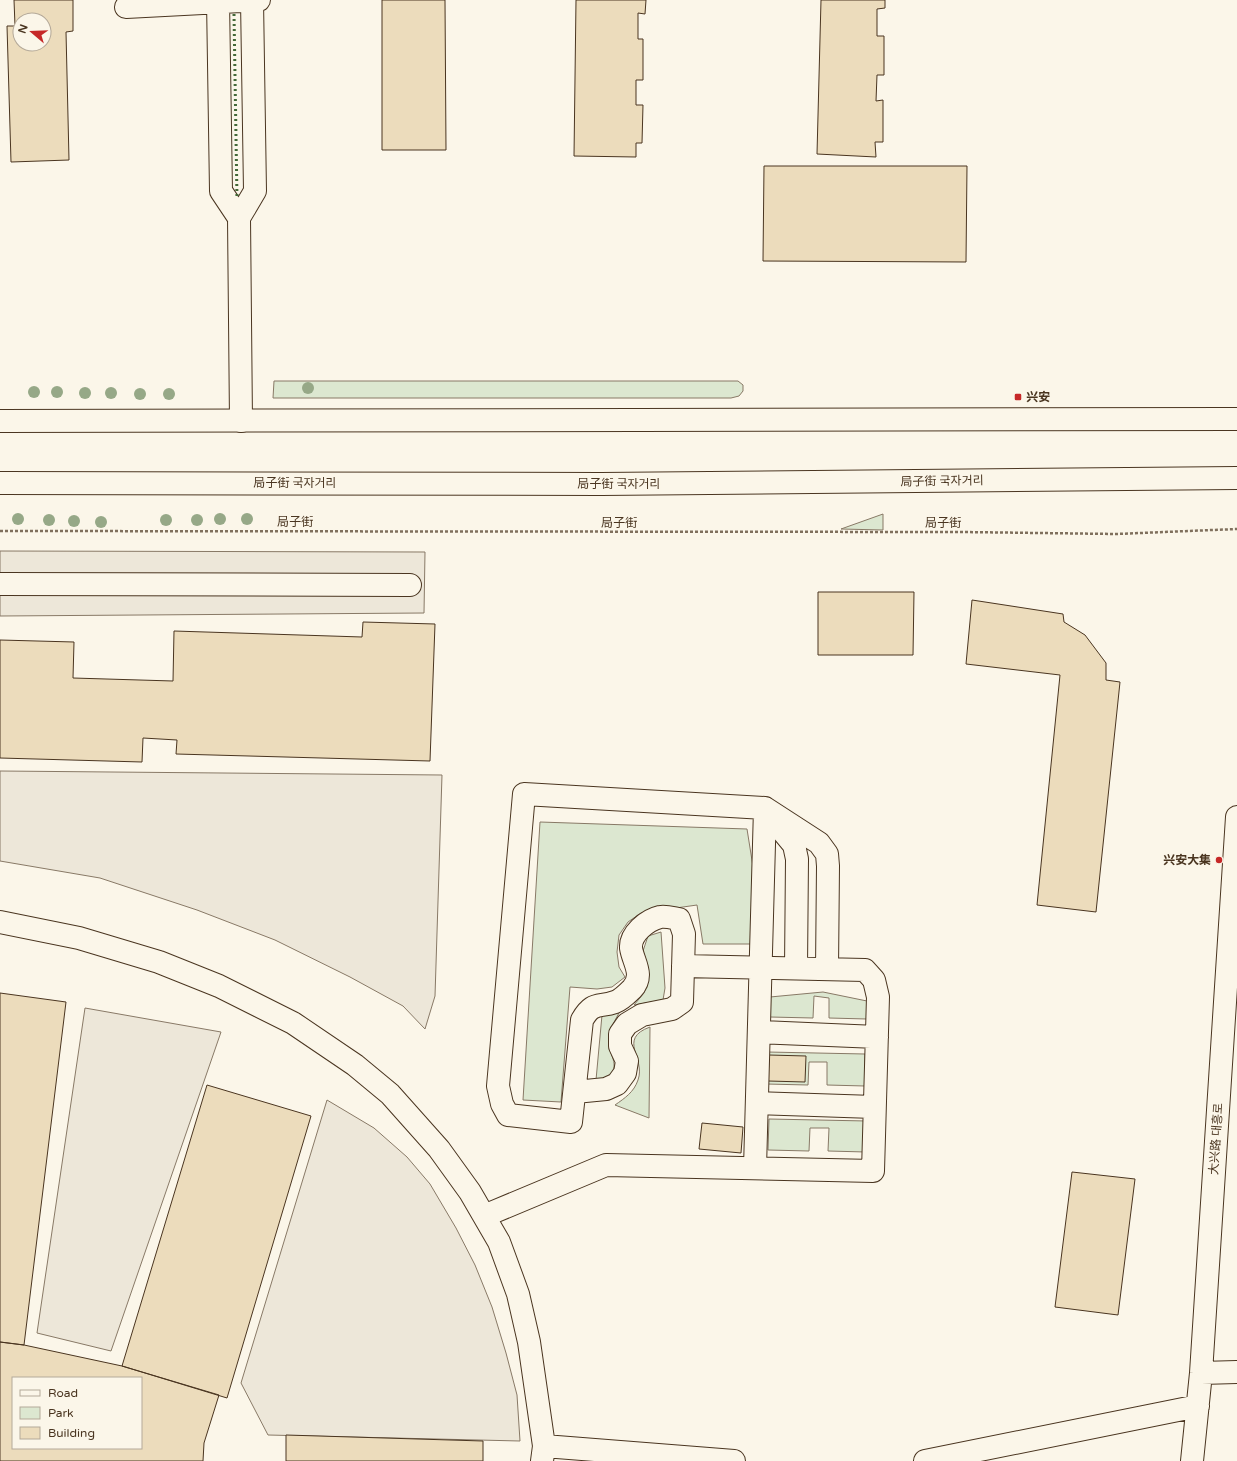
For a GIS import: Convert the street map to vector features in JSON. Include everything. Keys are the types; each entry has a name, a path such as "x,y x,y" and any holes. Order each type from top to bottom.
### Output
{"main road":[{"path":"238,218 255,191 252,0"},
{"path":"126,7 259,0"},
{"path":"218,1 221,191 238,218 241,421"},
{"path":"0,421 1237,419"},
{"name":"局子街 국자거리","path":"0,482 601,484 1237,478"},
{"path":"0,584 410,584"},
{"path":"575,1092 606,1089 617,1084 625,1073 627,1061 620,1046 620,1034 627,1024 642,1015 672,1009 682,1002 684,934 679,919 661,917 644,924 632,938 631,948 636,963 638,976 634,987 616,1002 599,1005 588,1010 582,1020 571,1122 508,1115 502,1104 498,1086 524,794 765,808 819,843 827,854 827,969"},
{"path":"755,1168 765,808"},
{"path":"765,808 794,845 796,860 796,968"},
{"name":"大兴路 대흥로","path":"1192,1461 1201,1374 1237,817"},
{"path":"0,922 79,938 159,962 219,986 293,1023 355,1064 390,1094 439,1149 470,1192 499,1242 518,1294 529,1342 543,1453 734,1461"},
{"path":"484,1216 606,1165 873,1171 878,997 874,980 865,970 683,966"},
{"path":"759,1032 877,1037"},
{"path":"757,1103 874,1107"},
{"path":"1201,1374 1237,1372"},
{"path":"925,1461 1198,1406"}],"path":[{"name":"局子街","path":"0,531 963,532 1116,534 1237,529"}],"green space":[{"path":"274,381 738,381 743,385 743,391 739,396 731,398 273,398"},
{"path":"883,514 883,530 841,529"},
{"path":"540,822 747,829 754,873 751,944 703,944 697,905 641,913 628,922 619,935 617,952 619,967 625,977 612,987 597,989 570,987 561,1102 523,1100"},
{"path":"661,932 665,988 663,1000 634,1005 644,993 647,983 642,954 648,936"},
{"path":"823,992 867,1001 867,1019 829,1018 829,998 814,996 813,1018 770,1017 770,997"},
{"path":"620,1011 609,1037 614,1069 606,1080 596,1080 602,1015"},
{"path":"650,1027 649,1118 615,1105 629,1094 638,1080 639,1064 635,1050 635,1037 640,1032"},
{"path":"767,1052 865,1054 865,1086 827,1085 827,1062 809,1062 808,1085 766,1084"},
{"path":"769,1119 867,1121 866,1152 828,1151 829,1128 810,1128 809,1151 768,1150"}],"shaded area":[{"path":"0,551 425,552 424,613 0,616"},
{"path":"0,771 442,775 435,996 425,1029 403,1006 350,977 275,940 197,910 100,878 0,861"},
{"path":"85,1008 221,1032 111,1351 37,1333"},
{"path":"327,1100 374,1128 407,1157 430,1184 456,1228 475,1265 492,1307 506,1353 517,1395 520,1441 268,1435 241,1383"}],"building":[{"path":"14,0 73,0 73,31 66,32 69,160 11,162 7,26 12,26 12,52 52,52 52,12 14,12"},
{"path":"382,0 445,0 446,150 382,150"},
{"path":"576,0 646,0 645,14 638,13 638,39 643,39 643,80 636,80 636,105 643,105 642,143 636,143 636,157 574,156"},
{"path":"821,0 885,0 885,8 877,9 877,36 884,36 884,75 877,75 876,101 883,100 883,142 875,142 876,157 817,154"},
{"path":"764,166 967,166 966,262 763,261"},
{"path":"818,592 914,592 913,655 818,655"},
{"path":"972,600 1063,614 1064,622 1085,635 1106,663 1106,680 1120,682 1096,912 1037,905 1060,675 966,664"},
{"path":"363,622 435,624 430,761 176,754 177,740 143,738 142,762 0,758 0,640 74,642 73,678 173,681 174,631 362,637"},
{"path":"0,993 66,1002 24,1345 0,1342"},
{"path":"769,1055 806,1056 805,1082 768,1081"},
{"path":"207,1085 311,1116 227,1398 122,1366"},
{"path":"702,1123 743,1127 741,1153 699,1149"},
{"path":"1072,1172 1135,1179 1118,1315 1055,1307"},
{"path":"0,1342 24,1345 122,1366 219,1395 204,1443 203,1461 0,1461"},
{"path":"286,1435 483,1441 483,1461 286,1461"}],"hedge":[{"path":"234,14 237,199"}],"place":[{"name":"兴安","path":"1018,397"},
{"name":"兴安大集","path":"1219,860"}]}
